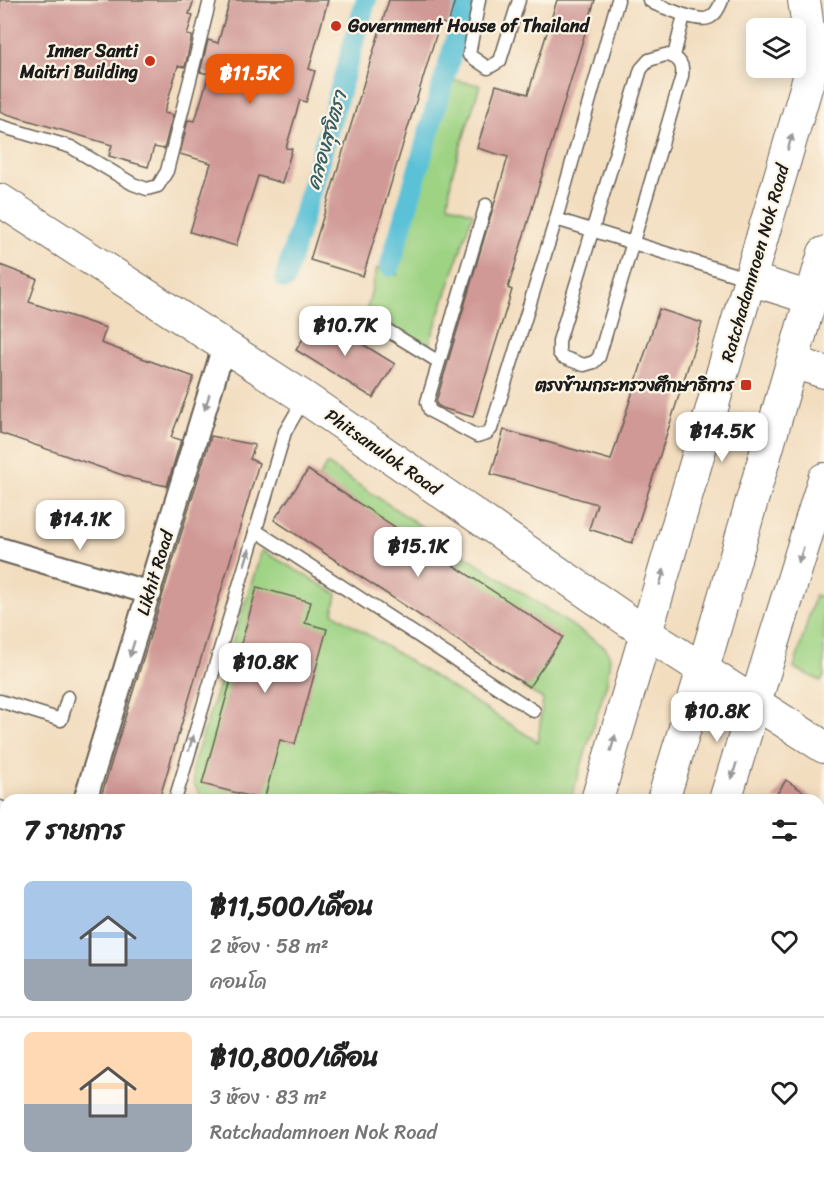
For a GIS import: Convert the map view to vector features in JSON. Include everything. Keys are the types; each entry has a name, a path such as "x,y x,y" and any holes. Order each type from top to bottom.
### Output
{"main road":[{"name":"Ratchadamnoen Nok Road","path":"599,794 818,55 804,0"},
{"name":"Phitsanulok Road","path":"0,200 305,398 646,633 824,747"},
{"path":"665,794 824,253"},
{"path":"750,279 810,298"},
{"path":"793,362 824,372"},
{"path":"727,794 824,479"}],"street":[{"name":"Likhit Road","path":"87,794 224,346"},
{"path":"0,549 150,593"}],"lane":[{"path":"0,126 71,147 133,184 147,189 158,186 166,171 210,0"},
{"path":"479,0 469,55 488,68 500,61 519,0"},
{"path":"486,205 428,397 430,411 477,436 491,429 556,219 618,0"},
{"path":"650,0 684,15 706,20 713,16 722,0"},
{"path":"674,56 684,15"},
{"path":"674,56 681,64 682,76 599,357 594,362 584,365 562,357 559,353 558,340 641,69 644,64 657,57 674,56"},
{"path":"556,219 750,279"},
{"path":"377,324 439,362"},
{"path":"177,794 285,432 305,398"},
{"path":"255,530 534,711"},
{"path":"0,701 61,720 68,697"}],"green space":[{"path":"454,80 480,85 452,174 448,204 473,213 429,345 365,317 377,268 397,275 433,140"},
{"path":"327,464 606,648 610,657 607,682 573,794 200,794 194,784 192,768 262,550 337,594 333,613 538,742 543,699 522,687 553,638 315,483"},
{"path":"815,595 824,598 824,677 821,681 794,668"}],"building":[{"path":"0,0 194,0 189,14 193,15 187,35 192,36 185,67 178,66 164,113 173,115 164,149 154,147 148,167 109,156 112,145 0,112"},
{"path":"230,0 328,0 309,69 315,71 306,102 300,100 286,148 292,149 282,183 258,176 236,246 190,232 211,163 180,154 188,120 195,121 209,74 200,72 208,40 218,43"},
{"path":"389,0 455,0 448,25 440,22 363,276 310,260"},
{"path":"557,0 595,0 508,288 512,290 473,417 442,408 436,402 508,157 477,148 496,85 528,94"},
{"path":"0,265 37,279 29,302 106,328 101,343 194,377 171,437 181,440 167,486 134,479 0,433"},
{"path":"659,309 702,323 632,543 589,529 597,504 491,474 504,430 611,460"},
{"path":"317,316 395,364 373,398 296,350"},
{"path":"211,436 255,445 250,459 259,463 161,794 102,794"},
{"path":"308,470 563,637 529,687 274,520"},
{"path":"257,587 311,602 305,623 327,629 295,744 280,740 266,794 241,794 202,784"},
{"path":"786,780 807,794 777,794"}],"waterway":[{"name":"คลองสุจิตรา","path":"285,279 366,0"},
{"path":"390,266 467,0"}],"place":[{"name":"Government House of Thailand","path":"336,26"},
{"name":"Inner Santi Maitri Building","path":"150,61"},
{"name":"ตรงข้ามกระทรวงศึกษาธิการ","path":"746,385"}]}
